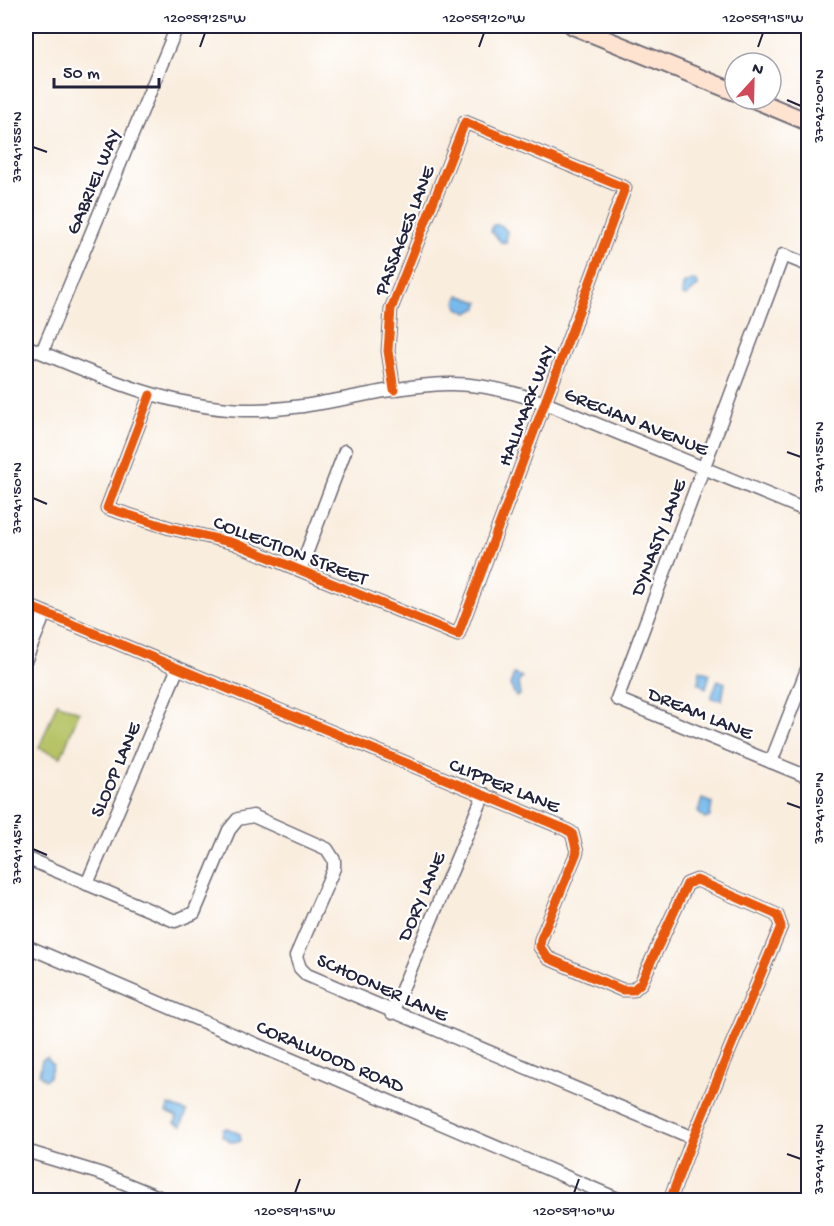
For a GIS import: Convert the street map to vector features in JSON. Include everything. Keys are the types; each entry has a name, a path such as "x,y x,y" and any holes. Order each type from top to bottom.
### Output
{"main road":[{"path":"573,26 723,87"},
{"path":"782,111 808,122"}],"street":[{"name":"GABRIEL WAY","path":"42,352 176,29 174,26"},
{"name":"HALLMARK WAY","path":"458,635 625,188 465,122"},
{"name":"PASSAGES LANE","path":"394,390 388,351 391,309 465,122"},
{"name":"DYNASTY LANE","path":"617,699 783,255 808,265"},
{"name":"GRECIAN AVENUE","path":"26,346 150,395 212,407 275,409 422,386 475,386 502,390 545,403 808,511"},
{"name":"COLLECTION STREET","path":"150,395 107,508 170,528 234,543 458,635"},
{"path":"300,570 345,451"},
{"name":"CLIPPER LANE","path":"26,605 177,670 484,794 572,833 577,852 541,939 540,947 548,958 622,990 633,990 641,983 687,884 697,880 777,915 781,926 693,1138 670,1200"},
{"path":"26,659 45,613"},
{"path":"771,762 808,667"},
{"name":"SLOOP LANE","path":"87,884 177,670"},
{"name":"DREAM LANE","path":"617,699 808,777"},
{"name":"DORY LANE","path":"392,1013 484,794"},
{"name":"SCHOONER LANE","path":"26,858 175,921 185,919 194,913 229,830 238,819 253,816 327,849 334,860 334,868 296,956 300,968 307,975 392,1013 693,1138"},
{"name":"CORALWOOD ROAD","path":"26,946 620,1200"},
{"path":"26,1151 102,1174 166,1200"}],"green space":[{"path":"57,703 79,712 61,757 39,748"}],"water":[{"path":"493,225 501,225 507,231 506,243 501,242 491,231"},
{"path":"692,280 697,281 698,286 686,296 682,295 683,284"},
{"path":"459,295 479,302 478,308 468,313 458,308 456,302"},
{"path":"700,670 710,674 706,688 698,683"},
{"path":"514,674 522,677 518,683 520,695 516,697 510,685"},
{"path":"718,680 725,683 722,700 711,698"},
{"path":"702,799 712,803 710,817 705,819 698,812"},
{"path":"47,1058 53,1065 49,1077 45,1080 39,1074 42,1060"},
{"path":"169,1105 187,1112 181,1126 175,1123 177,1117 166,1112"},
{"path":"227,1128 240,1134 241,1141 232,1142 222,1136 223,1129"}],"cycle path":[{"path":"150,395 107,508 170,528 234,543 458,635 625,188 465,122 391,309 388,351 394,390"},
{"path":"26,605 572,833 577,852 541,939 540,947 548,958 622,990 633,990 641,983 687,884 697,880 777,915 781,926 693,1138 670,1200"}]}
